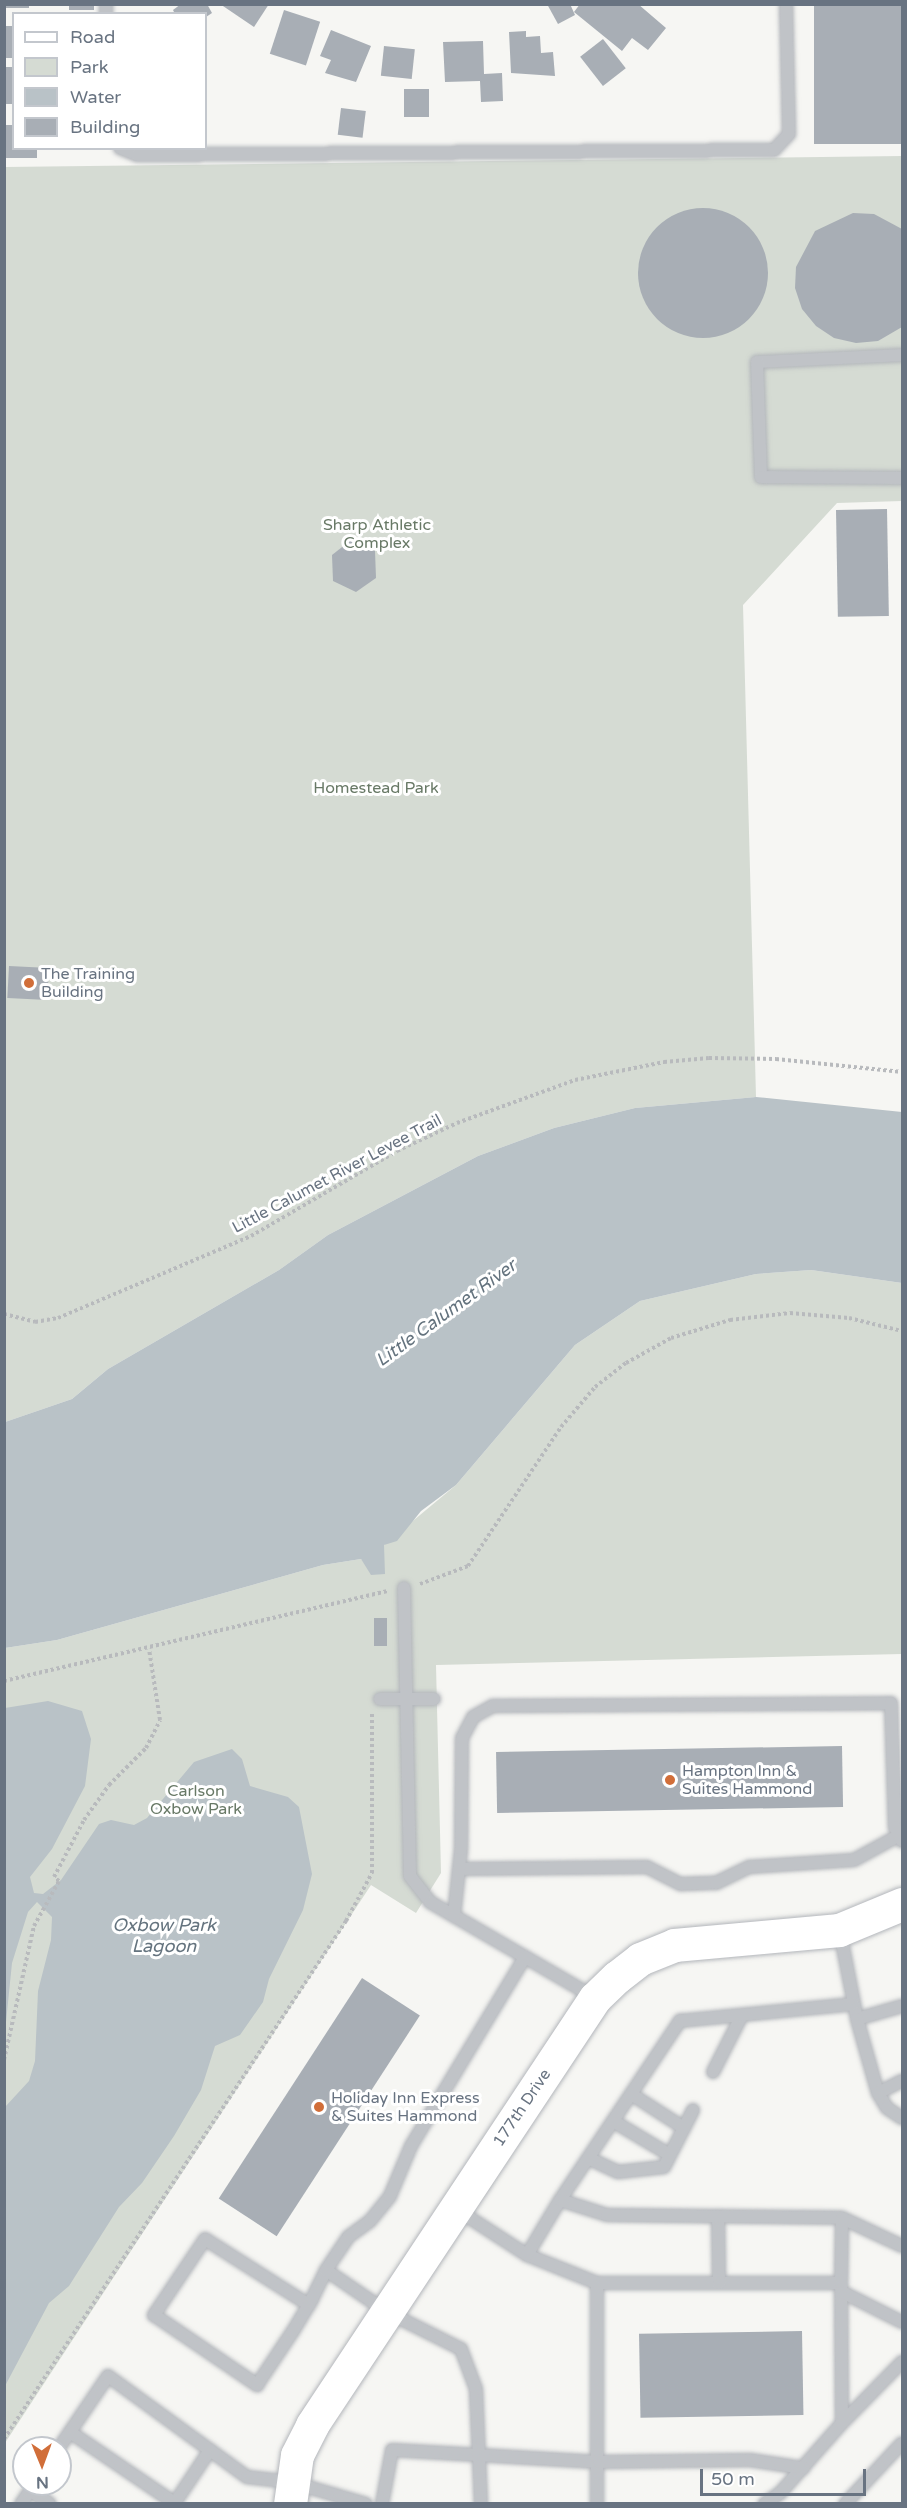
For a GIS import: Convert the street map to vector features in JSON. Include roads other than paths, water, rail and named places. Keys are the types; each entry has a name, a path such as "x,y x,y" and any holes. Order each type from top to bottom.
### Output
{"street":[{"name":"177th Drive","path":"290,2493 297,2454 312,2425 595,1998 640,1959 674,1945 839,1930 903,1904"}],"lane":[{"path":"125,150 137,155 774,150 789,135 786,4"},
{"path":"903,355 757,362 761,477 903,478"},
{"path":"404,1588 408,1671 405,1699 406,1864 421,1895 595,1998"},
{"path":"380,1699 434,1699"},
{"path":"454,1916 459,1869 462,1738 472,1717 493,1706 891,1703 901,1839 854,1860 749,1867 716,1883 681,1884 647,1867 459,1869"},
{"path":"839,1930 856,2019 878,2093 887,2108 903,2118"},
{"path":"309,2305 205,2239 154,2315 257,2385 309,2305 326,2270 348,2237 370,2221 390,2196 411,2146 525,1957"},
{"path":"527,2255 560,2200 680,2021 854,2004"},
{"path":"856,2019 903,2006"},
{"path":"713,2072 742,2015"},
{"path":"878,2093 903,2081"},
{"path":"631,2094 684,2128"},
{"path":"588,2158 618,2172 664,2167 693,2110"},
{"path":"613,2121 670,2155"},
{"path":"560,2200 607,2215 842,2218 903,2246"},
{"path":"455,2209 527,2255 597,2283 719,2283 841,2287 903,2322"},
{"path":"718,2216 719,2283"},
{"path":"842,2218 842,2423"},
{"path":"326,2270 387,2312 461,2349 477,2389 481,2504"},
{"path":"597,2283 599,2462 597,2504"},
{"path":"765,2504 903,2362"},
{"path":"67,2436 108,2376 247,2477 290,2493 366,2504"},
{"path":"70,2432 174,2503 210,2450"},
{"path":"845,2504 903,2443"},
{"path":"382,2504 392,2450 599,2462 750,2460 802,2468"}],"water":[{"name":"Little Calumet River","path":"756,1097 902,1112 902,1283 811,1270 756,1274 640,1301 575,1345 456,1485 421,1511 397,1541 384,1545 385,1574 371,1575 361,1559 323,1565 57,1640 5,1648 5,1422 72,1399 108,1369 279,1270 328,1235 478,1156 554,1128 635,1108"},
{"name":"Oxbow Park Lagoon","path":"48,1701 82,1711 91,1739 85,1786 52,1849 30,1877 34,1893 43,1894 61,1880 99,1824 111,1820 134,1825 147,1818 194,1762 232,1749 242,1759 250,1786 288,1797 299,1807 312,1874 303,1910 269,1979 263,2002 240,2035 215,2046 201,2090 174,2136 142,2183 119,2207 69,2286 49,2303 5,2386 5,2107 29,2081 35,2061 38,1991 51,1940 52,1917 37,1902 28,1912 12,1963 5,2032 5,1708"}],"place":[{"name":"The Training Building","path":"29,983"},
{"name":"Hampton Inn & Suites Hammond","path":"670,1780"},
{"name":"Holiday Inn Express & Suites Hammond","path":"319,2107"}],"park label":[{"name":"Sharp Athletic Complex","path":"377,534"},
{"name":"Homestead Park","path":"376,788"},
{"name":"Carlson Oxbow Park","path":"196,1800"}]}
